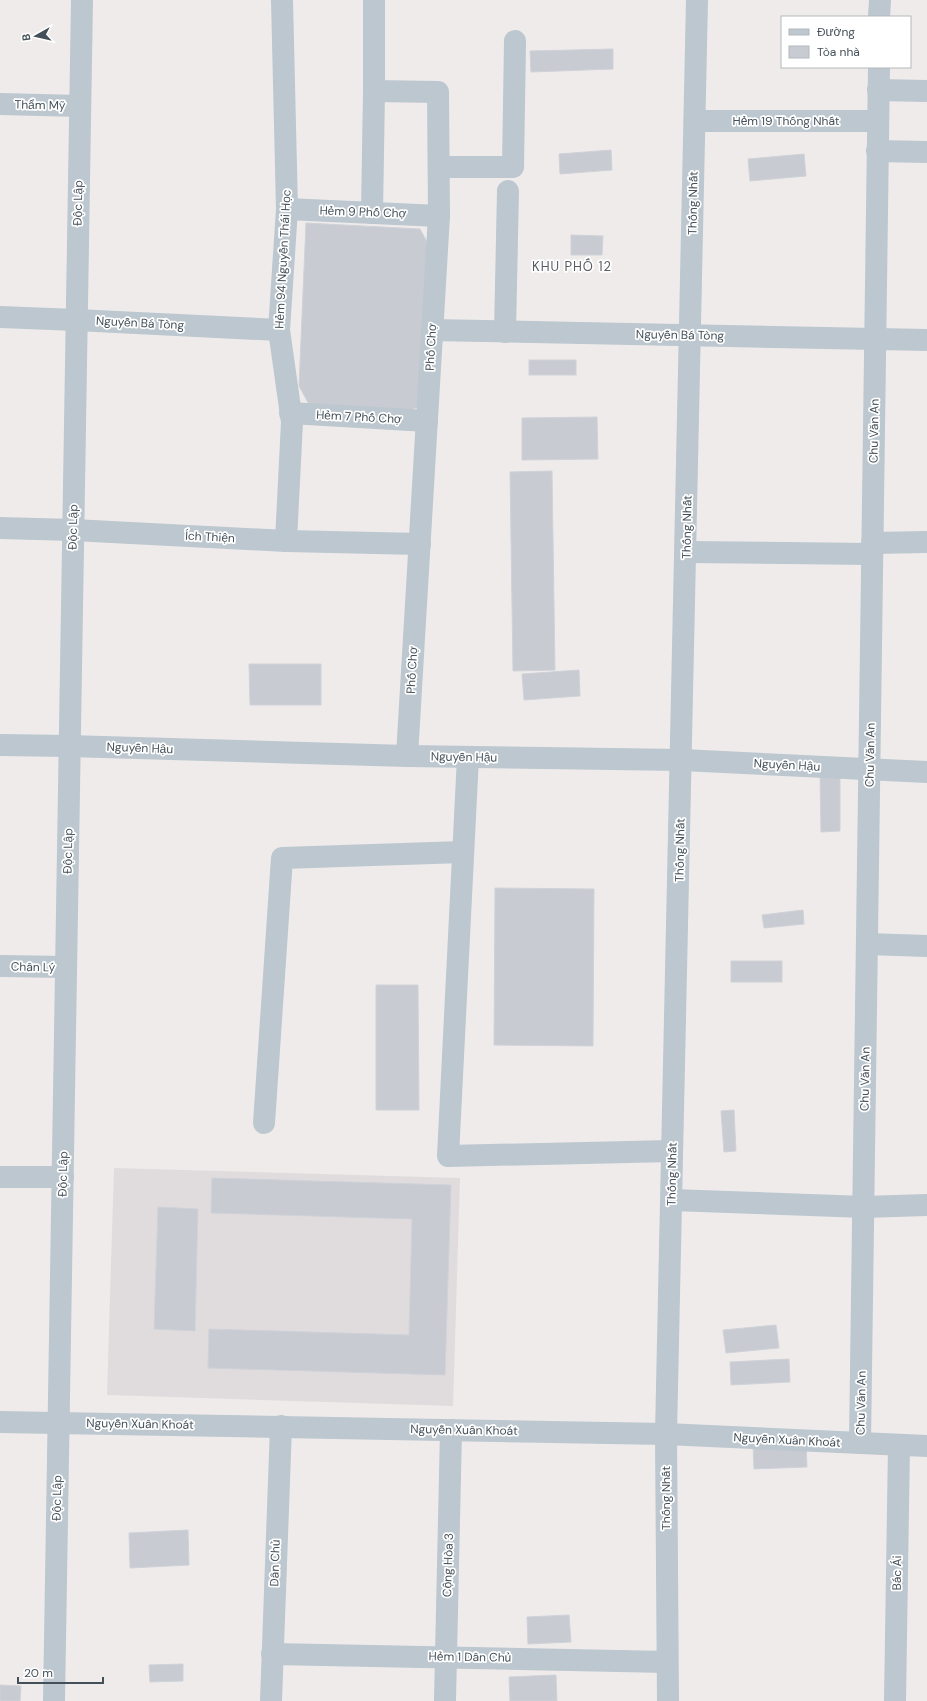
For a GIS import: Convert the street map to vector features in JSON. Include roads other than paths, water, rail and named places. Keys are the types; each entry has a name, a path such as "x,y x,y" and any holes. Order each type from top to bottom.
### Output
{"street":[{"name":"Độc Lập","path":"54,1701 82,0"},
{"name":"Hẻm 94 Nguyễn Thái Học","path":"282,0 288,209 279,330 292,422 286,541"},
{"path":"372,213 374,0"},
{"name":"Thống Nhất","path":"668,1701 666,1434 682,760 697,0"},
{"path":"879,16 880,0"},
{"path":"439,167 513,167 515,41"},
{"name":"Chu Văn An","path":"860,1444 879,68"},
{"path":"878,90 927,91"},
{"name":"Phố Chợ","path":"374,91 438,92 439,216 407,756"},
{"name":"Thẩm Mỹ","path":"0,104 80,106"},
{"name":"Hẻm 19 Thống Nhất","path":"695,121 878,121"},
{"path":"877,151 927,152"},
{"path":"505,332 508,191"},
{"name":"Hẻm 9 Phố Chợ","path":"288,209 439,216"},
{"name":"Nguyễn Bá Tòng","path":"0,317 279,330"},
{"name":"Nguyễn Bá Tòng","path":"432,330 927,340"},
{"name":"Hẻm 7 Phố Chợ","path":"290,413 427,421"},
{"name":"Ích Thiện","path":"0,528 73,530 286,541 420,544"},
{"path":"686,552 872,548 927,542"},
{"name":"Nguyễn Hậu","path":"0,746 69,746 407,756 682,760 927,772"},
{"path":"468,757 448,1156 672,1151"},
{"path":"264,1123 282,858 463,852"},
{"path":"867,944 927,946"},
{"name":"Chân Lý","path":"0,966 66,967"},
{"path":"0,1177 63,1177"},
{"path":"672,1200 864,1207 927,1205"},
{"name":"Nguyễn Xuân Khoát","path":"0,1422 666,1434 927,1446"},
{"name":"Dân Chủ","path":"271,1701 281,1426"},
{"name":"Cộng Hòa 3","path":"445,1701 451,1430"},
{"name":"Bác Ái","path":"895,1701 899,1445"},
{"name":"Hẻm 1 Dân Chủ","path":"272,1654 667,1662"}],"district":[{"name":"KHU PHỐ 12","path":"572,266"}]}
